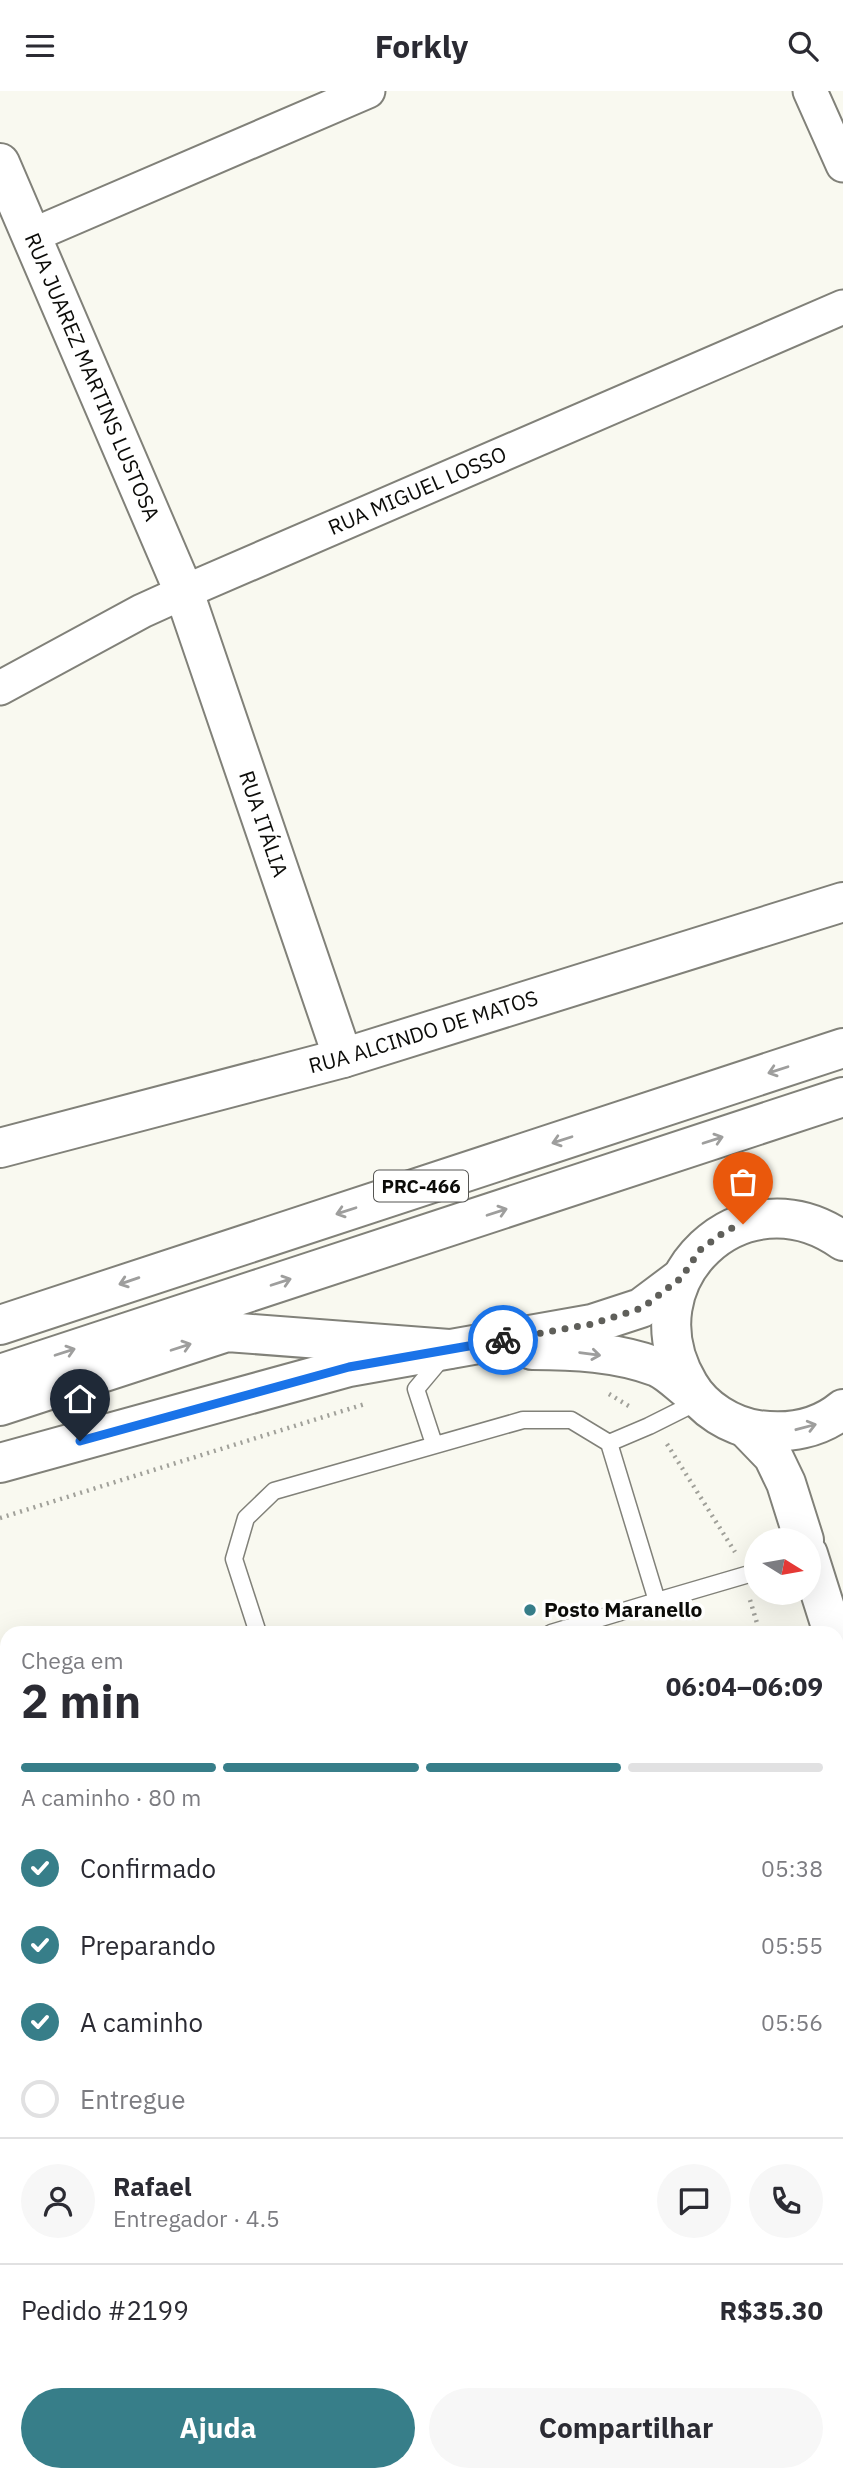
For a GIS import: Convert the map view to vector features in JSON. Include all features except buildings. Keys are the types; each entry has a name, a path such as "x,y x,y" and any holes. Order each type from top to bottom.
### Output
{"main road":[{"name":"RUA JUAREZ MARTINS LUSTOSA","path":"0,163 184,592"},
{"name":"RUA ITÁLIA","path":"184,592 343,1058"},
{"name":"RUA ALCINDO DE MATOS","path":"0,1148 343,1058 843,902"},
{"name":"PRC-466","path":"0,1325 843,1048"},
{"name":"PRC-466","path":"0,1374 843,1097"},
{"path":"697,1397 678,1367 671,1338 671,1308 681,1278 700,1250 727,1230 759,1218 793,1218 837,1235"},
{"path":"0,1463 349,1367 592,1324 642,1308 681,1278"},
{"path":"0,1406 226,1332 449,1349 565,1350 620,1357 658,1368 721,1417 746,1428 776,1433 807,1428 835,1416 843,1409"},
{"path":"746,1428 773,1456 786,1483 800,1528"},
{"path":"821,1594 831,1626"}],"street":[{"path":"33,235 368,91"},
{"path":"810,91 843,165"},
{"name":"RUA MIGUEL LOSSO","path":"0,688 142,611 184,592 843,307"}],"lane":[{"path":"434,1444 416,1389 449,1349"},
{"path":"609,1443 649,1426 697,1397"},
{"path":"256,1626 234,1559 246,1518 274,1491 523,1420 571,1420 609,1443 657,1601"},
{"path":"574,1626 744,1576"}],"path":[{"path":"0,1518 102,1484 416,1389"},
{"path":"604,1390 632,1408 665,1441 744,1566"},
{"path":"755,1605 759,1626"}],"way so far":[{"path":"503,1340 592,1324 642,1308 681,1278 700,1250 727,1230 743,1224"}],"place":[{"name":"Posto Maranello","path":"530,1610"}],"route":[{"path":"80,1441 349,1367 503,1340"}]}
